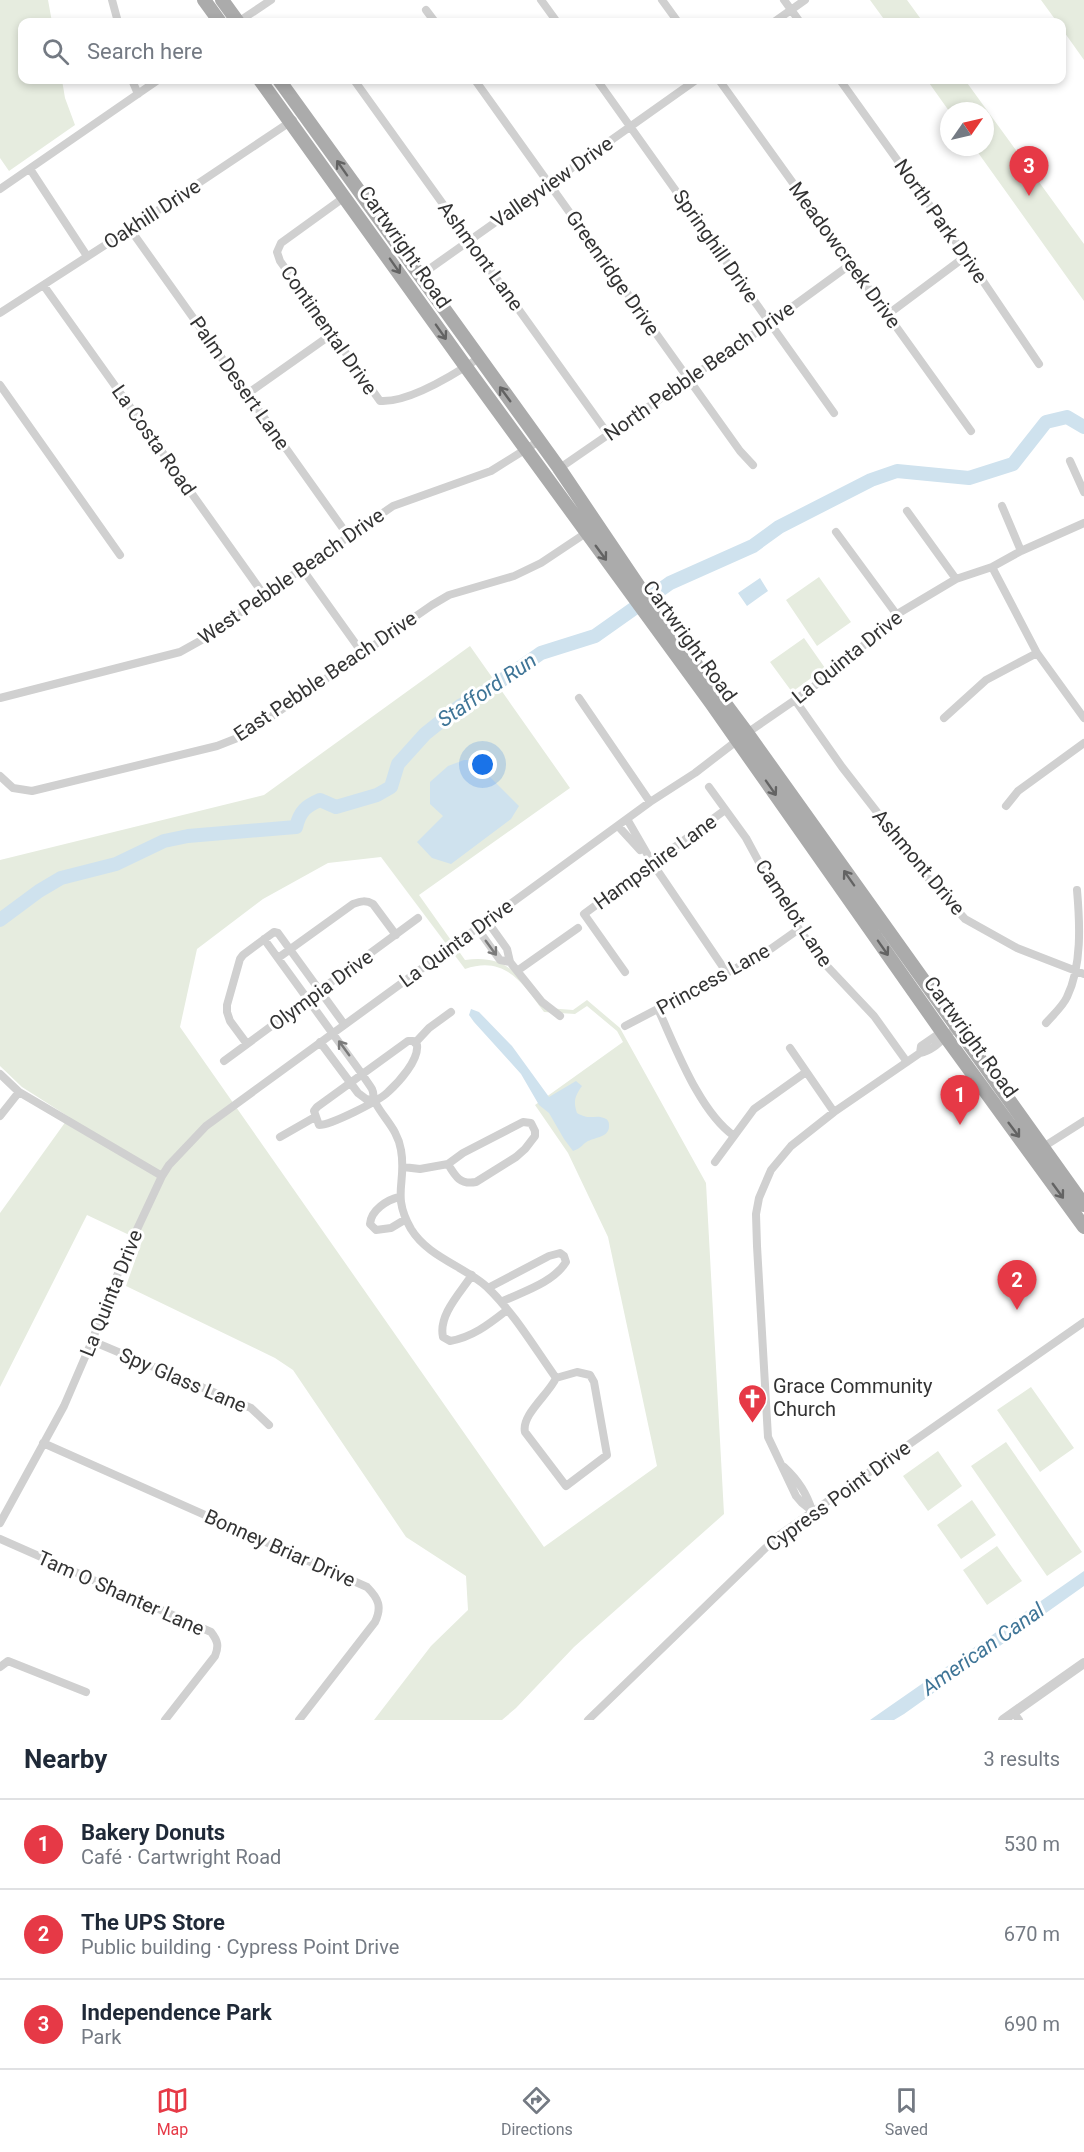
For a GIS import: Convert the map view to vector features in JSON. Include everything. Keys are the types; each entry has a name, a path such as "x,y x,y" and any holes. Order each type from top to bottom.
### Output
{"main road":[{"path":"204,0 217,18"},
{"path":"222,0 235,18"},
{"name":"Cartwright Road","path":"263,84 290,122 420,276 559,468 592,529"},
{"name":"Cartwright Road","path":"282,84 303,113 408,284 466,367 548,478 592,529 950,1032 1038,1151 1084,1205"},
{"name":"Cartwright Road","path":"1038,1151 1084,1227"}],"street":[{"path":"112,0 116,18"},
{"path":"244,18 271,0"},
{"path":"541,0 554,18"},
{"path":"662,0 675,18"},
{"path":"784,0 797,18"},
{"path":"780,18 805,0"},
{"path":"426,10 432,18"},
{"path":"134,84 138,94"},
{"path":"0,189 152,84"},
{"name":"Ashmont Lane","path":"357,84 608,434"},
{"name":"Greenridge Drive","path":"478,84 687,378 740,451 753,465"},
{"name":"Springhill Drive","path":"600,84 834,413"},
{"name":"Valleyview Drive","path":"408,284 690,84"},
{"name":"Meadowcreek Drive","path":"722,84 971,431"},
{"name":"North Park Drive","path":"843,84 966,256 1039,364"},
{"name":"Oakhill Drive","path":"0,313 303,113"},
{"path":"30,169 87,256"},
{"name":"Continental Drive","path":"351,192 281,243 277,252 280,261 380,401 390,402 416,392 479,358"},
{"name":"Palm Desert Lane","path":"130,229 349,537"},
{"path":"887,315 966,256"},
{"name":"North Pebble Beach Drive","path":"548,478 559,468 770,323 851,264"},
{"name":"La Costa Road","path":"44,286 264,595"},
{"path":"247,394 332,334"},
{"path":"0,385 120,555"},
{"name":"West Pebble Beach Drive","path":"0,698 180,652 207,637 393,506 491,471 528,450 539,441"},
{"path":"1070,461 1084,492"},
{"path":"1002,506 1021,551"},
{"path":"907,511 956,579"},
{"name":"La Quinta Drive","path":"0,1523 64,1406 125,1255 162,1176 169,1165 206,1126 650,802 695,773 839,668 897,615 956,579 992,567 1021,551 1084,523"},
{"name":"East Pebble Beach Drive","path":"3,779 21,790 32,791 217,746 245,735 432,604 448,595 514,576 541,563 592,529"},
{"path":"836,532 897,615"},
{"path":"992,567 1037,653 1084,718"},
{"path":"303,570 363,654"},
{"path":"944,718 986,680 1037,653"},
{"path":"579,698 650,802"},
{"name":"Ashmont Drive","path":"795,700 842,767 929,879 965,919 1017,948 1080,973"},
{"path":"1006,806 1018,791 1084,743"},
{"name":"Camelot Lane","path":"708,787 750,844 773,888 799,929 824,963 874,1016 907,1062"},
{"name":"Hampshire Lane","path":"626,972 584,914 725,810"},
{"path":"627,819 653,864 728,973"},
{"path":"618,826 653,864"},
{"path":"1046,1023 1066,999 1080,973 1077,890"},
{"path":"278,958 353,904 361,901 373,904 396,935"},
{"name":"Olympia Drive","path":"224,1061 418,918"},
{"path":"487,921 507,949 510,962 542,1002 560,1016"},
{"path":"477,928 500,960 510,962"},
{"path":"517,971 578,928"},
{"name":"Princess Lane","path":"625,1026 765,953 799,929"},
{"path":"247,1044 230,1021 227,1005 240,959 274,932 278,933 344,1024"},
{"path":"264,939 362,1074 373,1091 374,1101 394,1129 399,1140 402,1167 399,1197 412,1231 430,1249 472,1275 488,1288 556,1377"},
{"path":"658,1009 686,1070 714,1117 734,1136"},
{"path":"416,1044 408,1041 318,1107 314,1112 319,1125 325,1125 387,1093 416,1056 416,1044 429,1029 451,1012"},
{"path":"812,1510 809,1498 799,1483 781,1465 768,1437 756,1214 759,1198 765,1180 791,1146 834,1112 920,1053 942,1042 950,1032"},
{"path":"320,1042 358,1093 374,1101"},
{"path":"790,1048 834,1112"},
{"path":"715,1162 754,1109 806,1072"},
{"path":"0,1074 19,1092 162,1176"},
{"path":"0,1116 19,1092"},
{"path":"280,1137 315,1117"},
{"path":"1038,1151 1084,1121"},
{"path":"402,1167 420,1169 448,1164 472,1148 523,1122 531,1123 533,1127 535,1136 525,1149 476,1182 469,1183 459,1180 448,1164"},
{"path":"399,1197 392,1199 377,1210 370,1219 370,1224 376,1230 386,1230 406,1219"},
{"path":"472,1275 448,1311 443,1323 443,1337 450,1341 472,1334 504,1306 550,1278 564,1266 566,1262 564,1256 560,1253 549,1256 488,1288"},
{"name":"Cypress Point Drive","path":"588,1720 778,1536 812,1510 1084,1322"},
{"name":"Spy Glass Lane","path":"92,1341 251,1408 269,1425"},
{"path":"577,1372 590,1375 594,1382 607,1455 566,1486 525,1432 524,1425 528,1416 552,1387 556,1377 577,1372"},
{"name":"Bonney Briar Drive","path":"43,1443 367,1587 377,1596 380,1610 375,1622 299,1720"},
{"name":"Tam O Shanter Lane","path":"0,1539 211,1632 217,1639 218,1647 215,1656 165,1720"},
{"path":"0,1667 8,1661 86,1692"},
{"path":"1003,1720 1017,1716 1084,1663"}],"shaded area":[{"path":"0,0 48,0 51,18 18,18 18,84 63,84 75,125 9,171 0,158"},
{"path":"870,0 907,0 920,18 883,18"},
{"path":"1041,0 1084,0 1084,60 1066,35 1066,18 1054,18"},
{"path":"930,84 968,84 981,102 943,102"},
{"path":"994,120 1084,244 1084,301 980,156 994,156"},
{"path":"819,577 851,622 817,646 786,600"},
{"path":"804,638 825,668 792,692 770,662"},
{"path":"470,646 570,788 419,895 465,960 493,961 512,970 547,1008 573,1010 587,1000 620,1028 706,1183 724,1514 574,1647 502,1720 374,1720 431,1646 468,1610 466,1576 406,1537 293,1370 275,1358 126,1286 142,1241 87,1215 0,1387 0,1213 69,1117 22,1087 0,1066 0,860 264,795","holes":["381,857 465,969 479,966 502,969 521,982 544,1012 575,1014 587,1006 617,1031 623,1042 535,1105 568,1153 608,1237 657,1466 544,1547 180,1027 197,949 263,899 328,863"]},
{"path":"1031,1387 1074,1448 1040,1472 997,1410"},
{"path":"1006,1442 1082,1552 1047,1576 971,1466"},
{"path":"938,1451 962,1486 928,1511 903,1476"},
{"path":"972,1500 996,1535 961,1559 937,1525"},
{"path":"997,1546 1022,1581 987,1605 963,1570"}],"water":[{"path":"760,578 768,591 747,606 738,593"},
{"path":"464,760 473,760 519,806 511,819 451,864 432,858 417,842 443,816 430,804 430,782 448,766"},
{"path":"471,1009 479,1012 512,1046 549,1097 576,1081 582,1086 575,1099 577,1113 586,1117 606,1119 609,1124 607,1132 573,1151 549,1113 539,1105 521,1074 474,1022 469,1015"},
{"name":"American Canal","path":"1084,1571 1084,1586 904,1714 894,1720 870,1720"}],"waterway":[{"name":"Stafford Run","path":"0,920 61,878 116,864 164,841 188,836 296,827 304,810 320,800 336,807 377,795 391,787 398,764 425,734 460,706 482,694 541,653 595,636 670,583 753,546 779,527 871,480 897,471 969,478 1013,464 1046,422 1067,417 1084,427"}],"place":[{"name":"Independence Park","path":"1029,196"},
{"name":"Bakery Donuts","path":"960,1125"},
{"name":"The UPS Store","path":"1017,1310"},
{"name":"Grace Community Church","path":"752,1424"}]}
